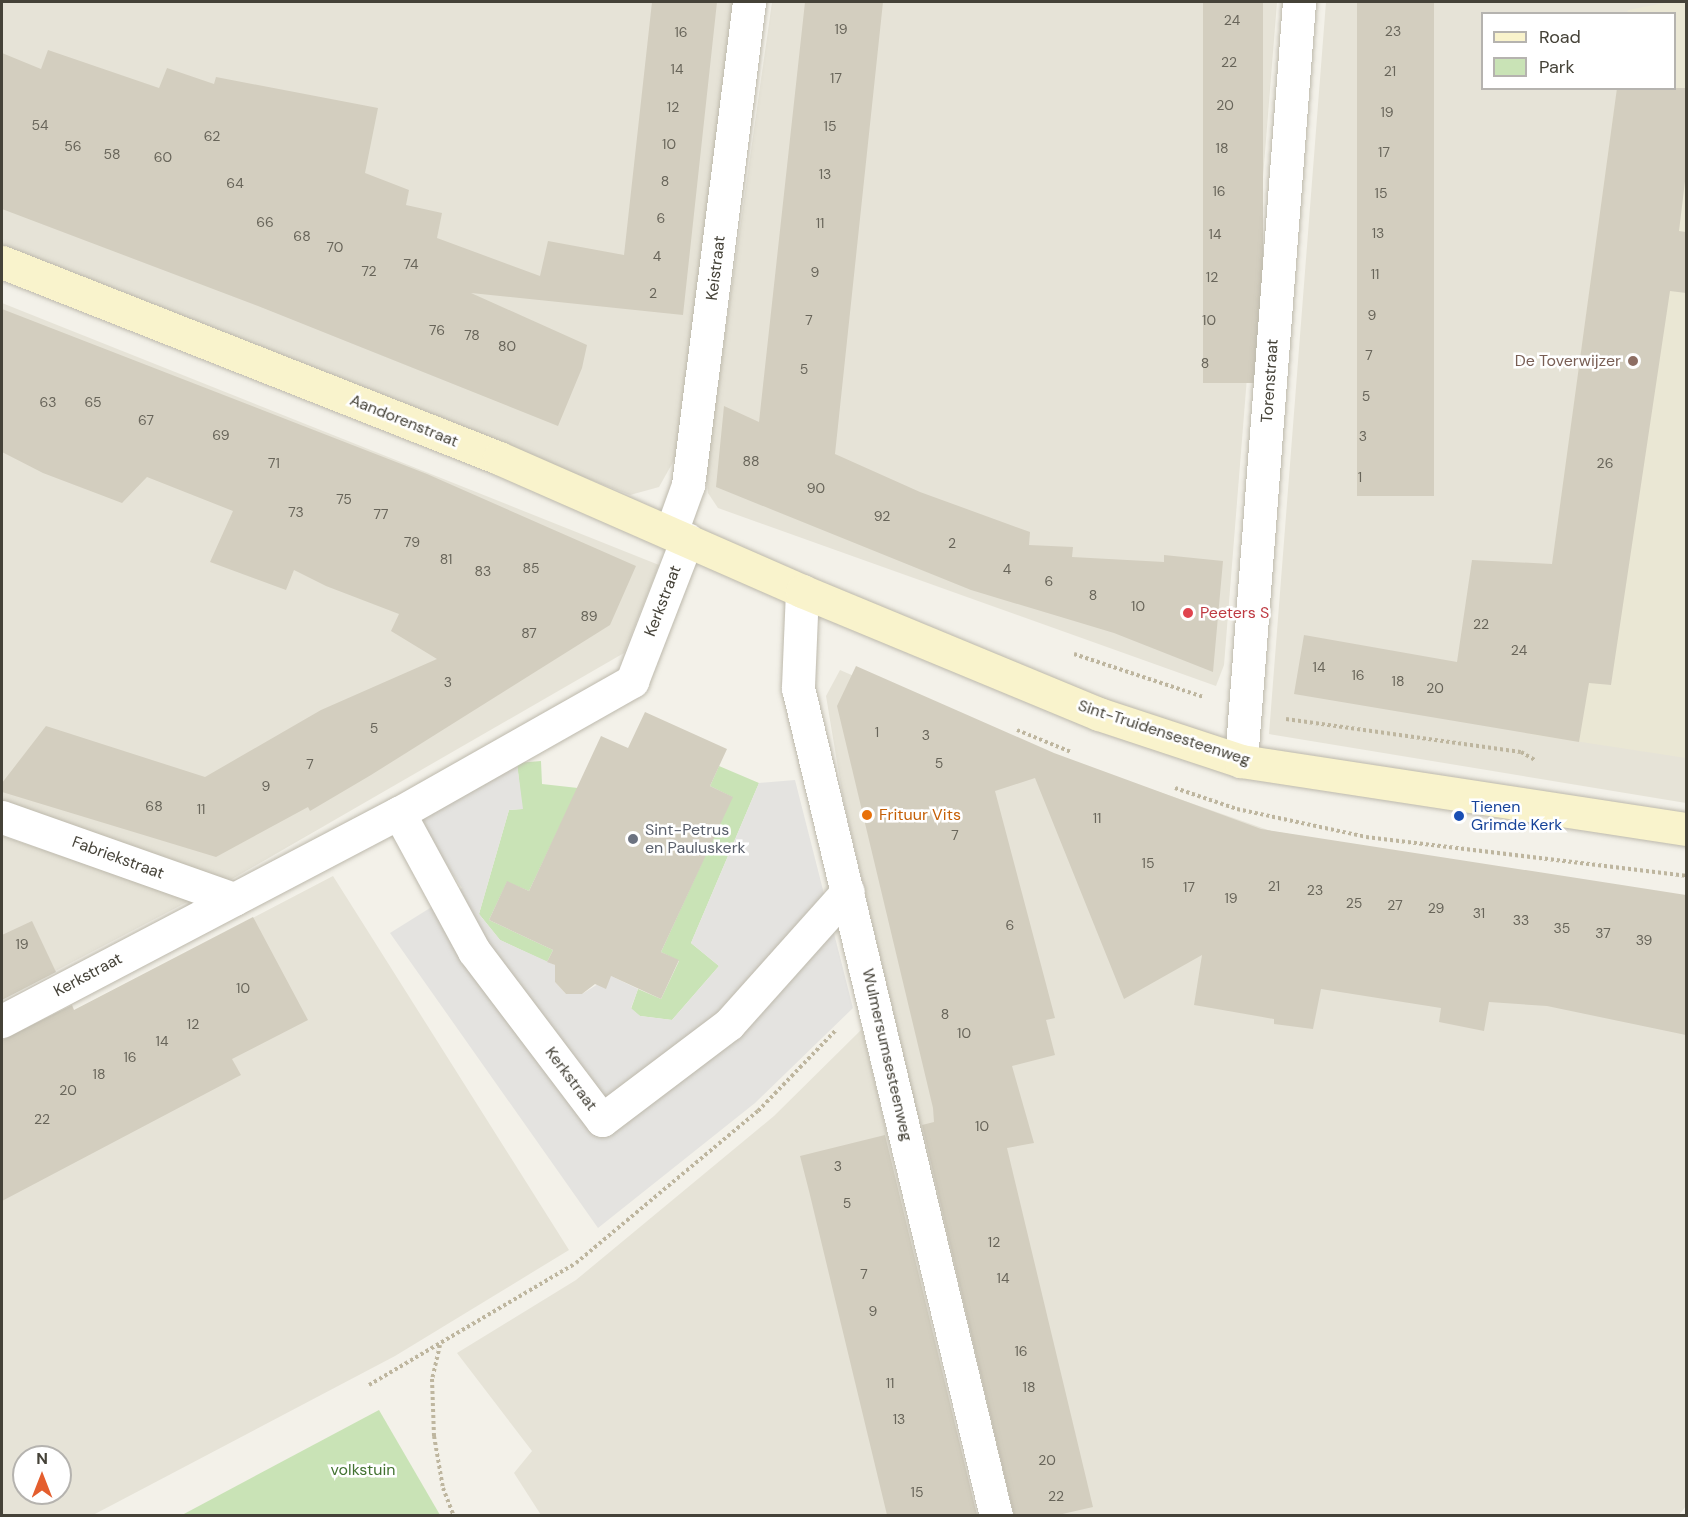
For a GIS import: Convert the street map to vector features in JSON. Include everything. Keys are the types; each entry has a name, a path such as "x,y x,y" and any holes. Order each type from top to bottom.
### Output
{"main road":[{"name":"Aandorenstraat","path":"2,262 499,459 679,535 802,591"},
{"name":"Sint-Truidensesteenweg","path":"802,591 1099,714 1241,761 1369,783 1686,829"}],"street":[{"name":"Keistraat","path":"679,535 688,485 749,2"},
{"name":"Torenstraat","path":"1241,761 1299,2"},
{"name":"Kerkstraat","path":"2,1021 399,813 632,681 679,535"},
{"name":"Wulmersumsesteenweg","path":"802,591 798,688 996,1515"},
{"name":"Kerkstraat","path":"399,813 474,951 602,1120 729,1024 848,891"},
{"name":"Fabriekstraat","path":"2,817 234,899"}],"path":[{"path":"369,1385 576,1263 758,1111 842,1024 874,999"},
{"path":"440,1344 432,1379 434,1436 443,1488 454,1515"}],"shaded area":[{"path":"2,2 739,2 682,446 659,487 630,495 2,253"},
{"path":"772,2 1277,2 1224,665 1216,686 718,508 708,493 706,469"},
{"path":"1326,2 1686,2 1686,803 1269,734"},
{"name":"De Toverwijzer","path":"1669,2 1686,2 1686,758 1529,734 1617,90 1676,90 1676,12 1627,12"},
{"path":"2,303 659,565 624,653 220,886 2,807"},
{"path":"840,670 967,725 1271,831 1686,900 1686,1506 1679,1515 1010,1515 843,798 826,696"},
{"path":"517,763 523,809 509,810 479,914 500,940 555,965 555,982 566,994 582,994 611,976 638,989 631,1008 640,1016 672,1020 719,966 691,943 759,783 795,780 853,1008 755,1103 598,1228 390,933 462,888 413,815"},
{"path":"2,836 191,900 2,999"},
{"path":"333,876 569,1250 395,1356 93,1515 2,1516 2,1049"},
{"path":"862,1029 977,1515 541,1515 514,1473 532,1451 457,1353 576,1280 774,1116"}],"green space":[{"path":"541,761 542,784 578,788 529,891 507,882 489,920 553,950 547,962 500,940 479,914 509,810 522,809 517,763"},
{"path":"719,766 759,783 691,943 719,966 672,1020 640,1016 631,1009 638,989 661,999 679,961 661,952 732,797 710,786"},
{"name":"volkstuin","path":"379,1410 440,1515 182,1515"}],"building":[{"path":"652,2 717,2 683,315 471,293 587,345 582,368 558,426 258,306 2,209 2,53 41,69 48,50 159,88 167,68 214,84 216,77 378,108 365,173 409,190 406,205 442,213 437,238 540,276 548,241 624,255"},
{"path":"805,2 883,2 835,454 920,492 1030,532 1029,545 1073,547 1072,557 1164,562 1164,555 1223,561 1213,672 1114,633 971,590 716,487 724,406 759,422"},
{"path":"1203,2 1263,2 1263,383 1203,383"},
{"path":"1357,2 1434,2 1434,496 1357,496"},
{"name":"De Toverwijzer","path":"1686,88 1686,173 1679,231 1686,232 1686,293 1670,291 1611,685 1589,683 1579,742 1294,694 1304,635 1457,662 1472,560 1552,564 1617,90"},
{"path":"2,309 427,474 636,566 610,625 310,811 308,807 216,857 2,792 2,783 46,726 205,777 321,710 437,659 391,631 399,614 326,586 294,570 286,590 210,562 233,511 147,477 122,503 43,473 2,452"},
{"path":"856,666 1054,753 1261,829 1686,895 1686,1035 1547,1006 1489,1002 1484,1031 1439,1022 1441,1008 1321,989 1313,1029 1274,1024 1274,1019 1194,1005 1202,955 1124,999 1035,778 995,791 1055,1018 1046,1020 1055,1055 1012,1066 1034,1143 1007,1148 1093,1507 1058,1515 1014,1515 922,1125 934,1122 933,1108 837,706"},
{"name":"Sint-Petrus en Pauluskerk","path":"645,712 727,749 710,786 733,797 661,952 679,960 661,999 611,976 606,989 595,984 582,994 566,994 555,982 555,965 547,962 553,950 489,920 507,881 529,891 601,736 628,748"},
{"path":"253,917 308,1020 232,1059 241,1075 2,1201 2,1040 72,1005 74,1010"},
{"path":"32,921 56,972 2,1000 2,935"},
{"path":"885,1135 977,1515 887,1515 800,1156"}],"place":[{"name":"De Toverwijzer","path":"1633,361"},
{"name":"Peeters S","path":"1188,613"},
{"name":"Frituur Vits","path":"867,815"},
{"name":"Tienen Grimde Kerk","path":"1459,816"},
{"name":"Sint-Petrus en Pauluskerk","path":"633,839"}]}
